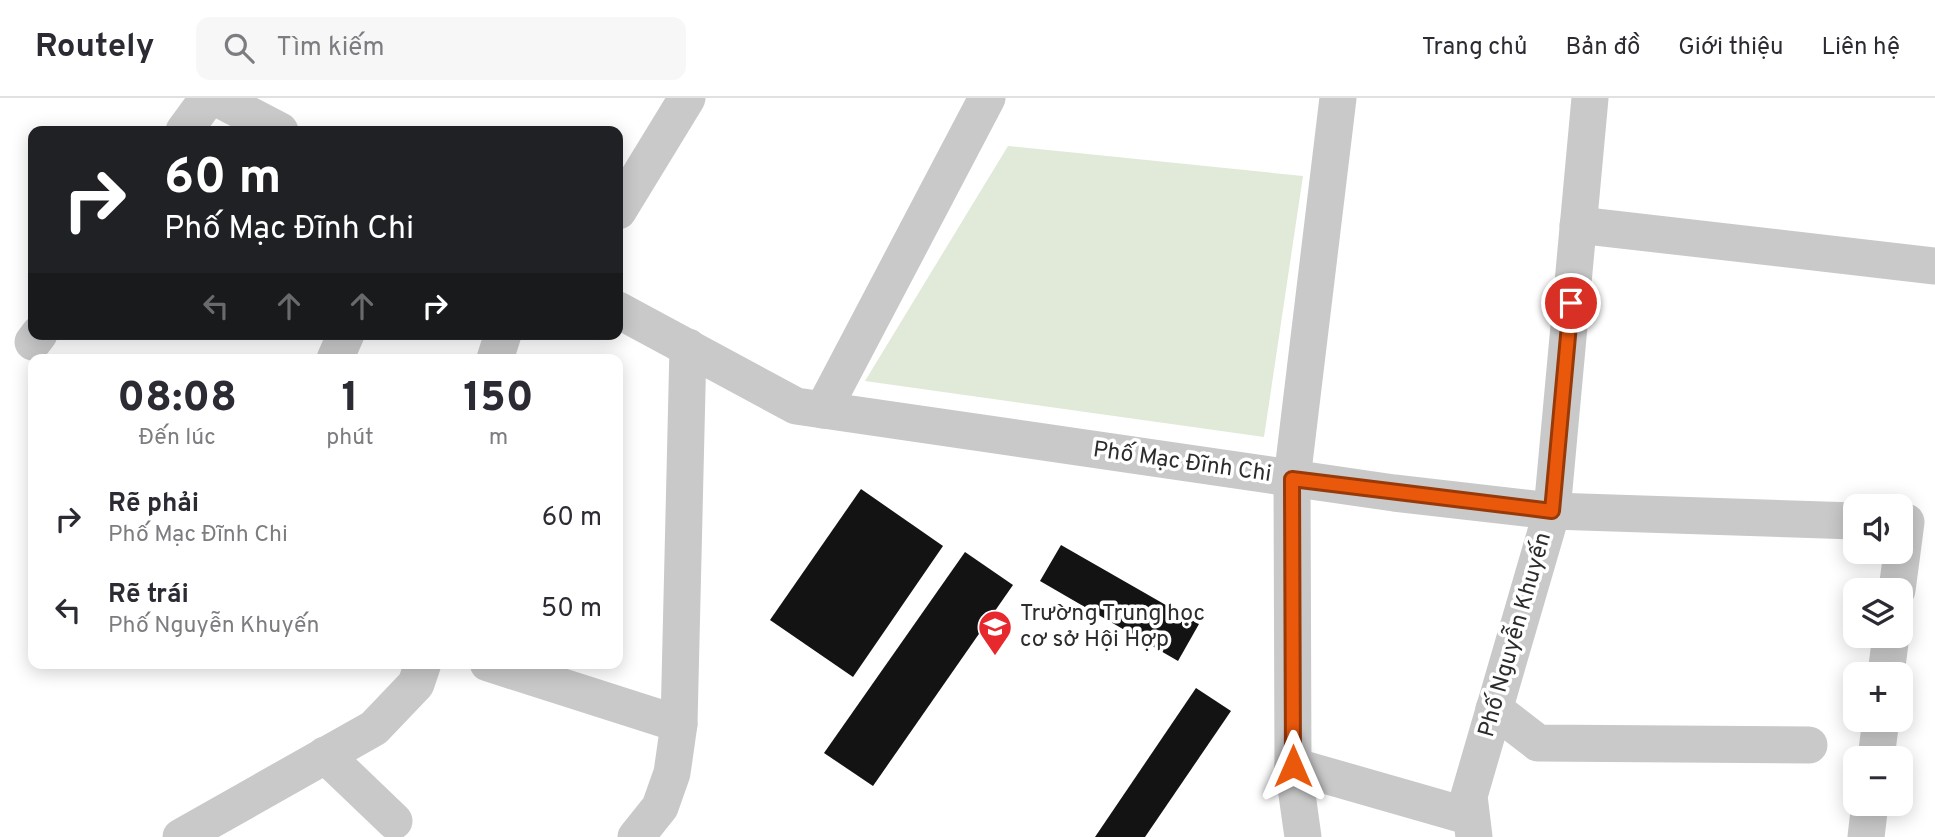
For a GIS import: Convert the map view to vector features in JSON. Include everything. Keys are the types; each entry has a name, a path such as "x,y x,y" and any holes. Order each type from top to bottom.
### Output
{"street":[{"path":"188,126 208,98"},
{"path":"217,98 270,126"},
{"path":"623,203 687,98"},
{"path":"823,410 987,98"},
{"path":"1303,837 1293,766 1292,479 1338,98"},
{"name":"Phố Nguyễn Khuyến","path":"1473,827 1469,796 1552,511 1590,98"},
{"path":"1578,225 1935,266"},
{"name":"Phố Mạc Đĩnh Chi","path":"623,313 796,405 823,410 1292,479 1552,511 1843,521"},
{"path":"636,837 660,807 672,773 679,724 688,347"},
{"path":"1900,578 1914,522"},
{"path":"181,837 373,728 416,684 421,669"},
{"path":"507,669 679,724"},
{"path":"1494,709 1538,743 1809,745"},
{"path":"326,755 394,821"},
{"path":"1293,766 1473,827"},
{"path":"1866,837 1868,816"}],"green space":[{"path":"1008,146 1303,176 1264,437 865,381"}],"building":[{"path":"861,489 943,546 853,677 770,620"},
{"path":"1061,545 1199,624 1178,661 1040,581"},
{"path":"965,552 1013,585 873,786 824,753"},
{"path":"1196,688 1231,711 1145,837 1095,837"}],"place":[{"name":"Trường Trung học cơ sở Hội Hợp","path":"995,657"}],"route":[{"path":"1293,766 1292,479 1552,511 1571,303"}]}
